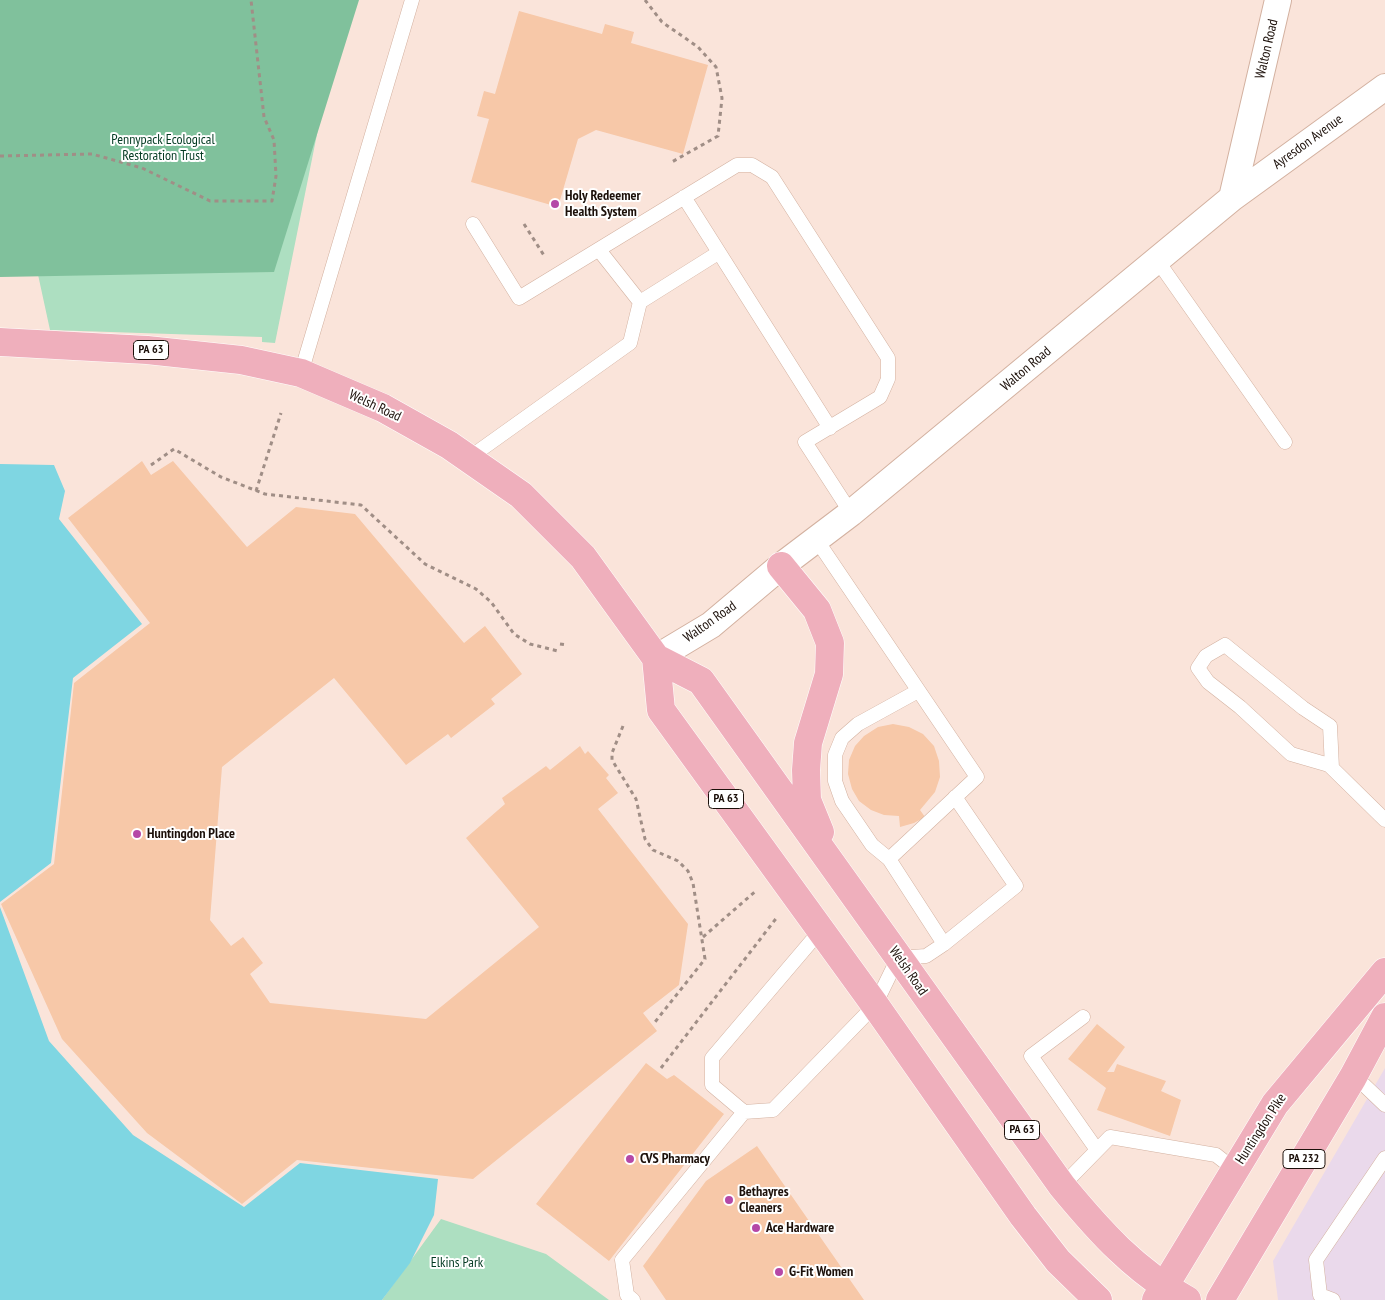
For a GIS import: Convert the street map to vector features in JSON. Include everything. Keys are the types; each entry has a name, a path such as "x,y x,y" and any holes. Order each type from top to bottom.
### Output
{"main road":[{"name":"Welsh Road","path":"0,342 147,350 241,360 301,373 383,408 469,458 521,495 583,557 656,658 701,681 1062,1186 1099,1232 1160,1293"},
{"path":"782,566 818,610 830,643 829,674 808,743 806,770 808,800 832,863"},
{"name":"PA 63","path":"656,658 661,710 875,1005 1023,1216 1058,1261 1098,1300"},
{"name":"Huntingdon Pike","path":"1160,1293 1275,1104 1385,972"},
{"name":"PA 232","path":"1220,1300 1352,1077 1385,1017"},
{"name":"PA 63","path":"1160,1293 1187,1300"}],"street":[{"name":"Walton Road","path":"656,658 711,625 782,566 851,513 1232,198 1278,0"},
{"name":"Ayresdon Avenue","path":"1232,198 1385,86"}],"lane":[{"path":"301,373 412,0"},
{"path":"473,224 519,298 737,165 752,165 772,177 888,358 888,379 880,397 805,442 851,513"},
{"path":"684,197 830,428"},
{"path":"599,250 640,302"},
{"path":"469,458 630,343 640,302 718,252"},
{"path":"1157,260 1285,442"},
{"path":"816,539 977,777 889,859"},
{"path":"1332,768 1330,726 1303,708 1225,645 1206,656 1198,668 1208,682 1240,707 1291,754 1329,765 1332,768 1385,820"},
{"path":"918,691 858,724 842,738 835,755 835,781 842,801 872,845 889,859 944,944"},
{"path":"820,931 712,1058 712,1085 744,1112 773,1110 875,1005 898,958 926,956 944,944 1016,886 955,797"},
{"path":"1083,1017 1031,1056 1098,1150"},
{"path":"1352,1077 1363,1084 1385,1105"},
{"path":"633,1300 627,1295 622,1260 744,1112"},
{"path":"1062,1186 1110,1138 1216,1155 1235,1170"},
{"path":"1333,1300 1320,1295 1316,1260 1385,1158"}],"path":[{"path":"0,156 92,154 142,168 210,201 272,201 276,176 274,140 264,117 251,0"},
{"path":"645,0 662,22 698,47 716,67 722,98 718,136 670,164"},
{"path":"524,224 556,275"},
{"path":"256,491 281,413"},
{"path":"150,465 174,449 222,477 256,491 281,496 361,504 425,564 476,590 492,602 514,634 530,644 558,651"},
{"path":"560,644 567,645"},
{"path":"623,726 612,753 612,760 636,799 645,839 653,850 678,861 688,871 693,883 705,959 655,1022"},
{"path":"702,937 761,887"},
{"path":"661,1068 780,914"}],"shaded area":[{"path":"1385,1068 1385,1300 1278,1300 1273,1261"}],"green space":[{"name":"Pennypack Ecological Restoration Trust","path":"0,0 344,0 275,343 262,342 262,337 50,330 0,99"},
{"name":"Pennypack Ecological Restoration Trust","path":"0,0 359,0 274,272 0,277"},
{"name":"Elkins Park","path":"441,1219 546,1254 609,1300 382,1300"}],"water":[{"path":"0,464 54,465 65,491 59,519 142,624 73,678 51,863 0,902"},
{"path":"0,907 49,1041 133,1135 244,1207 300,1163 438,1179 434,1215 410,1263 382,1300 0,1300"}],"building":[{"path":"519,11 602,34 605,24 634,32 631,43 708,65 683,154 596,130 578,139 558,207 471,182 489,119 477,116 484,91 495,94"},
{"name":"Huntingdon Place","path":"142,461 151,475 173,461 247,547 296,507 355,514 464,643 485,626 522,674 491,699 495,704 451,738 448,734 406,765 334,678 222,767 210,920 231,946 243,937 263,963 250,974 270,1003 426,1019 539,927 466,838 505,804 502,798 546,766 550,770 580,746 585,754 588,751 609,775 606,778 618,793 598,809 688,924 679,985 643,1013 657,1031 473,1179 297,1160 242,1204 147,1133 62,1039 1,904 54,864 74,683 150,623 68,518"},
{"path":"893,724 909,727 923,734 934,746 939,761 940,777 935,792 920,810 925,817 900,827 899,816 884,815 871,810 859,801 852,789 848,774 849,760 855,746 864,736 878,727"},
{"path":"1097,1024 1125,1047 1107,1072 1114,1072 1117,1064 1166,1081 1161,1091 1181,1100 1170,1136 1097,1110 1106,1088 1068,1059"},
{"name":"CVS Pharmacy","path":"646,1063 667,1079 674,1075 724,1114 609,1261 536,1204"},
{"path":"757,1146 864,1300 666,1300 643,1266 706,1181"}],"place":[{"name":"Holy Redeemer Health System","path":"555,204"},
{"name":"Huntingdon Place","path":"137,834"},
{"name":"CVS Pharmacy","path":"630,1159"},
{"name":"Bethayres Cleaners","path":"729,1200"},
{"name":"Ace Hardware","path":"756,1228"},
{"name":"G-Fit Women","path":"779,1272"}]}
